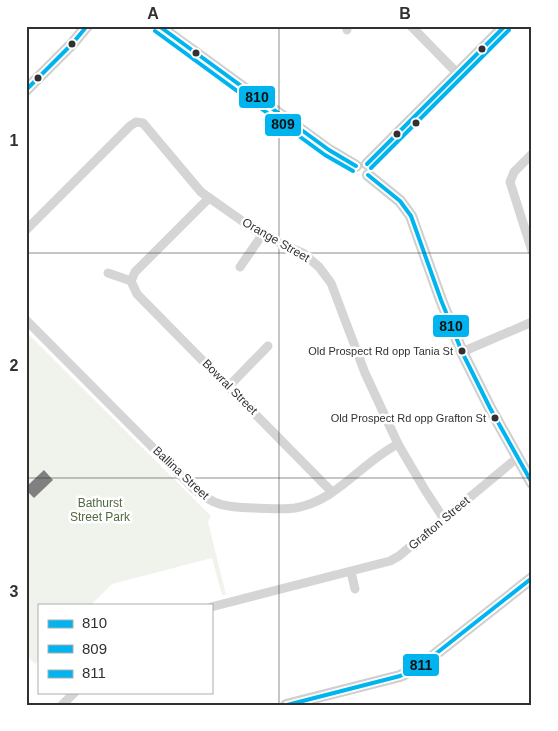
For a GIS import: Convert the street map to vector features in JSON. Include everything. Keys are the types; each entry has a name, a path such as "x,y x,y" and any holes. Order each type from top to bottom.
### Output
{"main road":[{"path":"26,90 72,44 87,26"},
{"path":"158,26 330,150 364,168 400,201 412,216 443,306 462,352 490,408 532,483"},
{"path":"364,168 505,26"},
{"path":"286,705 400,676 419,667 532,578"}],"street":[{"path":"411,26 458,73"},
{"name":"Orange Street","path":"26,230 139,119 148,127 196,187 209,198 262,235 303,253 319,267 330,283 368,382 398,444 444,519"},
{"path":"532,154 507,178 532,251"},
{"path":"108,272 131,281 135,272 209,198"},
{"path":"240,267 262,235"},
{"name":"Bowral Street","path":"131,281 137,294 332,492"},
{"name":"Ballina Street","path":"26,320 193,488 211,501 231,507 288,509 311,504 332,492 398,444"},
{"path":"462,352 532,322"},
{"path":"229,386 268,346"},
{"name":"Grafton Street","path":"212,607 375,566 399,556 517,458"},
{"path":"351,572 355,589"},
{"path":"62,705 73,694"}],"green space":[{"name":"Bathurst Street Park","path":"26,332 211,516 208,522 226,595 222,595 212,558 112,584 94,604 38,604 38,661 35,664 26,655"}],"building":[{"path":"44,470 53,480 34,498 26,490 26,487"}],"transit line":[{"name":"811","path":"26,90 72,44 87,26"},
{"name":"810","path":"159,26 329,150 356,166"},
{"name":"810","path":"367,164 505,26"},
{"name":"809","path":"371,168 509,30"},
{"name":"809","path":"155,31 325,155 353,171"},
{"name":"810","path":"368,175 400,201 411,216 462,352 490,408 532,483"},
{"name":"811","path":"287,705 400,676 419,667 532,578"}],"place":[{"name":"Old Prospect Rd opp Tania St","path":"462,351"},
{"name":"Old Prospect Rd opp Grafton St","path":"495,418"}]}
